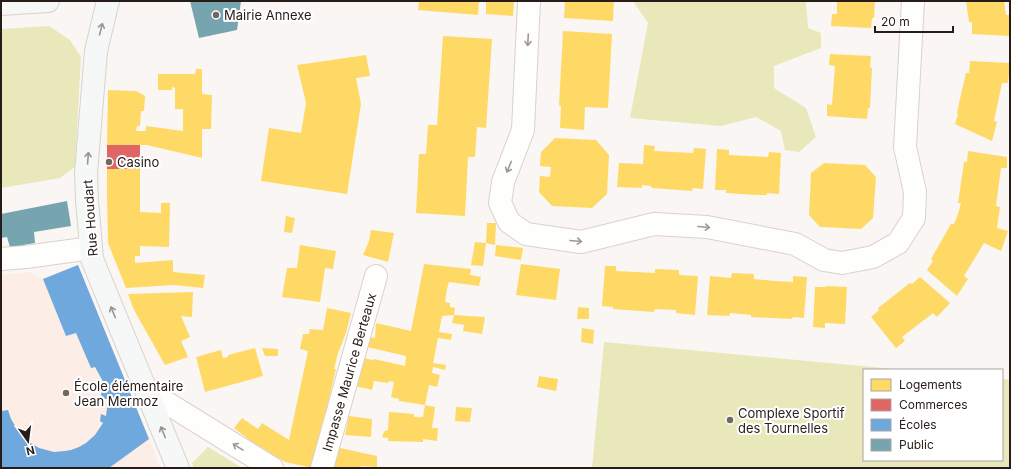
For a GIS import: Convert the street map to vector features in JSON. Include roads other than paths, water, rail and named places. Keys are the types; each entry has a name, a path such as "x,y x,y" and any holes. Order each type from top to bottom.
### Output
{"street":[{"path":"1,4 48,1"},
{"name":"Rue Houdart","path":"108,1 96,51 86,174 92,259 178,468"},
{"path":"529,1 523,130 503,182 500,204 509,222 526,234 581,242 654,224 707,226 795,244 824,260 842,263 873,257 898,242 914,218 915,192 905,146 913,1"},
{"path":"1,259 91,248"},
{"name":"Impasse Maurice Berteaux","path":"322,468 376,276"},
{"path":"146,390 272,468"}],"place":[{"name":"Mairie Annexe","path":"216,15"},
{"name":"Casino","path":"109,162"},
{"name":"École élémentaire Jean Mermoz","path":"66,393"},
{"name":"Complexe Sportif des Tournelles","path":"730,420"}]}
